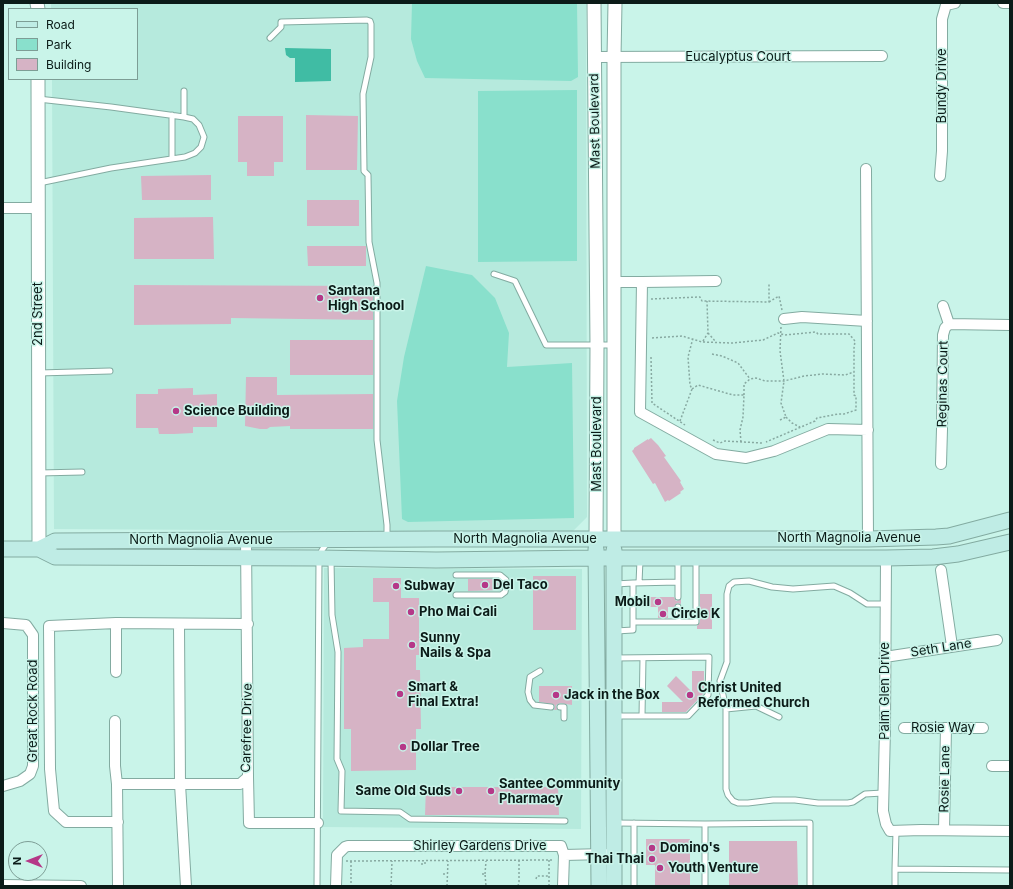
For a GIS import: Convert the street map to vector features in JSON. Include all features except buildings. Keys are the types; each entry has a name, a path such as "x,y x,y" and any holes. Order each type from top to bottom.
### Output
{"main road":[{"name":"North Magnolia Avenue","path":"3,549 39,549 55,541 936,538 1010,520"},
{"path":"886,558 889,548 896,546 941,543 949,536"},
{"name":"Mast Boulevard","path":"596,539 599,886"},
{"name":"Mast Boulevard","path":"614,539 614,886"},
{"name":"North Magnolia Avenue","path":"39,549 55,557 436,560 596,558 886,558 933,557 958,554 1010,542"}],"street":[{"name":"Mast Boulevard","path":"594,3 597,345 596,539"},
{"name":"Mast Boulevard","path":"614,539 615,3"},
{"name":"Bundy Drive","path":"940,176 942,151 942,19 946,5 954,3"},
{"path":"1003,3 1010,3"},
{"name":"Eucalyptus Court","path":"594,57 882,56"},
{"name":"2nd Street","path":"38,80 39,549"},
{"path":"866,169 868,539"},
{"path":"3,208 38,208"},
{"path":"614,282 716,281"},
{"path":"642,282 640,412 716,454 746,458 774,451 828,429 868,430"},
{"name":"Reginas Court","path":"941,464 943,335 945,328 949,324 943,306"},
{"path":"784,319 802,317 867,321"},
{"path":"949,324 1010,325"},
{"name":"Carefree Drive","path":"117,784 240,784 248,777 248,624 246,540"},
{"name":"Palm Glen Drive","path":"886,558 883,810 886,824 890,831 896,831"},
{"path":"941,570 952,646"},
{"name":"Great Rock Road","path":"3,623 26,624 33,634 33,766 30,774 20,781 3,786"},
{"path":"118,822 66,822 54,811 50,769 49,626 116,624 248,624"},
{"path":"116,624 116,672"},
{"path":"179,624 180,784 186,886"},
{"name":"Seth Lane","path":"885,657 997,640"},
{"path":"115,720 118,886"},
{"name":"Rosie Way","path":"904,728 983,728"},
{"name":"Rosie Lane","path":"944,830 946,728"},
{"path":"992,766 1010,766"},
{"path":"248,777 249,823 318,823"},
{"path":"896,831 1010,831"},
{"name":"Shirley Gardens Drive","path":"336,886 337,855 340,850 348,846 561,846 561,858 614,854"},
{"path":"561,858 563,886"},
{"path":"3,885 81,886"}],"lane":[{"path":"270,38 281,27 281,22 367,20 370,21 371,24 371,57 363,94 364,171 368,175 369,242 377,283 377,440 387,525 387,539"},
{"path":"184,91 184,117"},
{"path":"38,99 184,117 192,119 199,125 204,137 201,147 195,153 185,157 111,168 38,183"},
{"path":"172,115 172,159"},
{"path":"494,274 515,280 546,344 614,345"},
{"path":"38,373 110,371"},
{"path":"39,472 82,472"},
{"path":"330,540 322,550 325,558 338,652 337,760 342,771 341,811 400,812 410,819 565,821"},
{"path":"318,886 318,823 325,558"},
{"path":"614,631 633,630 636,583 640,558"},
{"path":"678,559 678,597"},
{"path":"633,622 696,622 696,559"},
{"path":"456,575 500,576 506,580 507,583 505,592 501,595 456,595"},
{"path":"883,793 865,794 853,802 848,803 818,803 795,800 773,800 748,803 733,802 726,789 726,709 720,681 727,662 727,594 729,586 734,582 749,581 772,587 793,589 834,586 850,593 867,604 886,604"},
{"path":"614,584 678,582"},
{"path":"678,607 679,622"},
{"path":"614,658 709,657 708,695 688,716 614,716"},
{"path":"642,716 643,658"},
{"path":"540,671 530,677 528,692 530,700 534,705 551,707"},
{"path":"726,709 756,706 779,717"},
{"path":"560,707 564,707 564,718"},
{"path":"614,823 810,823 810,886"},
{"path":"634,823 634,886"},
{"path":"704,824 705,886"},
{"path":"895,886 896,831"},
{"path":"895,869 1010,870"}],"path":[{"path":"651,298 700,297 702,301 770,302 770,283"},
{"path":"702,342 708,333 707,301"},
{"path":"651,338 682,336 693,338 702,342 732,343 763,340 778,333 785,335 816,332 818,334 849,334 855,341 854,395 856,396 856,410 844,414 817,418 815,421 763,443 725,441 720,443 708,439"},
{"path":"708,333 716,342"},
{"path":"782,334 780,351 784,381 782,403 786,417 792,423 800,427"},
{"path":"692,389 690,384 688,357 693,338"},
{"path":"651,352 652,403 686,425"},
{"path":"712,354 722,356 738,363 750,379"},
{"path":"741,442 740,430 743,417 744,384 750,379 756,378 765,381 784,381 804,376 823,374 845,375 854,372"},
{"path":"680,421 692,389 698,384 733,395 744,395"},
{"path":"780,420 786,417"},
{"path":"344,861 486,861 549,860 561,858"},
{"path":"518,860 518,886"},
{"path":"549,860 549,886"},
{"path":"351,861 351,886"},
{"path":"392,861 392,886"},
{"path":"421,864 425,864 425,861"},
{"path":"447,886 448,861"},
{"path":"486,861 486,886"},
{"path":"536,879 537,876 549,876"}],"shaded area":[{"name":"Santana High School","path":"51,3 586,3 587,517 572,532 54,529 52,80 138,80 138,8 51,8"},
{"path":"285,48 331,49 331,81 295,82 295,58 290,58 286,55"},
{"path":"324,568 582,569 581,829 323,827"}],"green space":[{"path":"412,3 577,3 578,77 571,81 425,78 417,61 411,39"},
{"path":"577,90 577,261 478,262 478,91"},
{"path":"426,266 472,275 495,298 509,333 507,367 572,363 574,518 408,522 402,519 397,401 404,357"}],"place":[{"name":"Santana High School","path":"320,298"},
{"name":"Science Building","path":"176,411"},
{"name":"Del Taco","path":"485,585"},
{"name":"Subway","path":"396,586"},
{"name":"Mobil","path":"658,602"},
{"name":"Pho Mai Cali","path":"411,612"},
{"name":"Circle K","path":"663,614"},
{"name":"Sunny Nails & Spa","path":"412,645"},
{"name":"Smart & Final Extra!","path":"400,694"},
{"name":"Jack in the Box","path":"556,695"},
{"name":"Christ United Reformed Church","path":"690,695"},
{"name":"Dollar Tree","path":"403,747"},
{"name":"Same Old Suds","path":"459,791"},
{"name":"Santee Community Pharmacy","path":"491,791"},
{"name":"Domino's","path":"652,848"},
{"name":"Thai Thai","path":"652,859"},
{"name":"Youth Venture","path":"660,868"}]}
